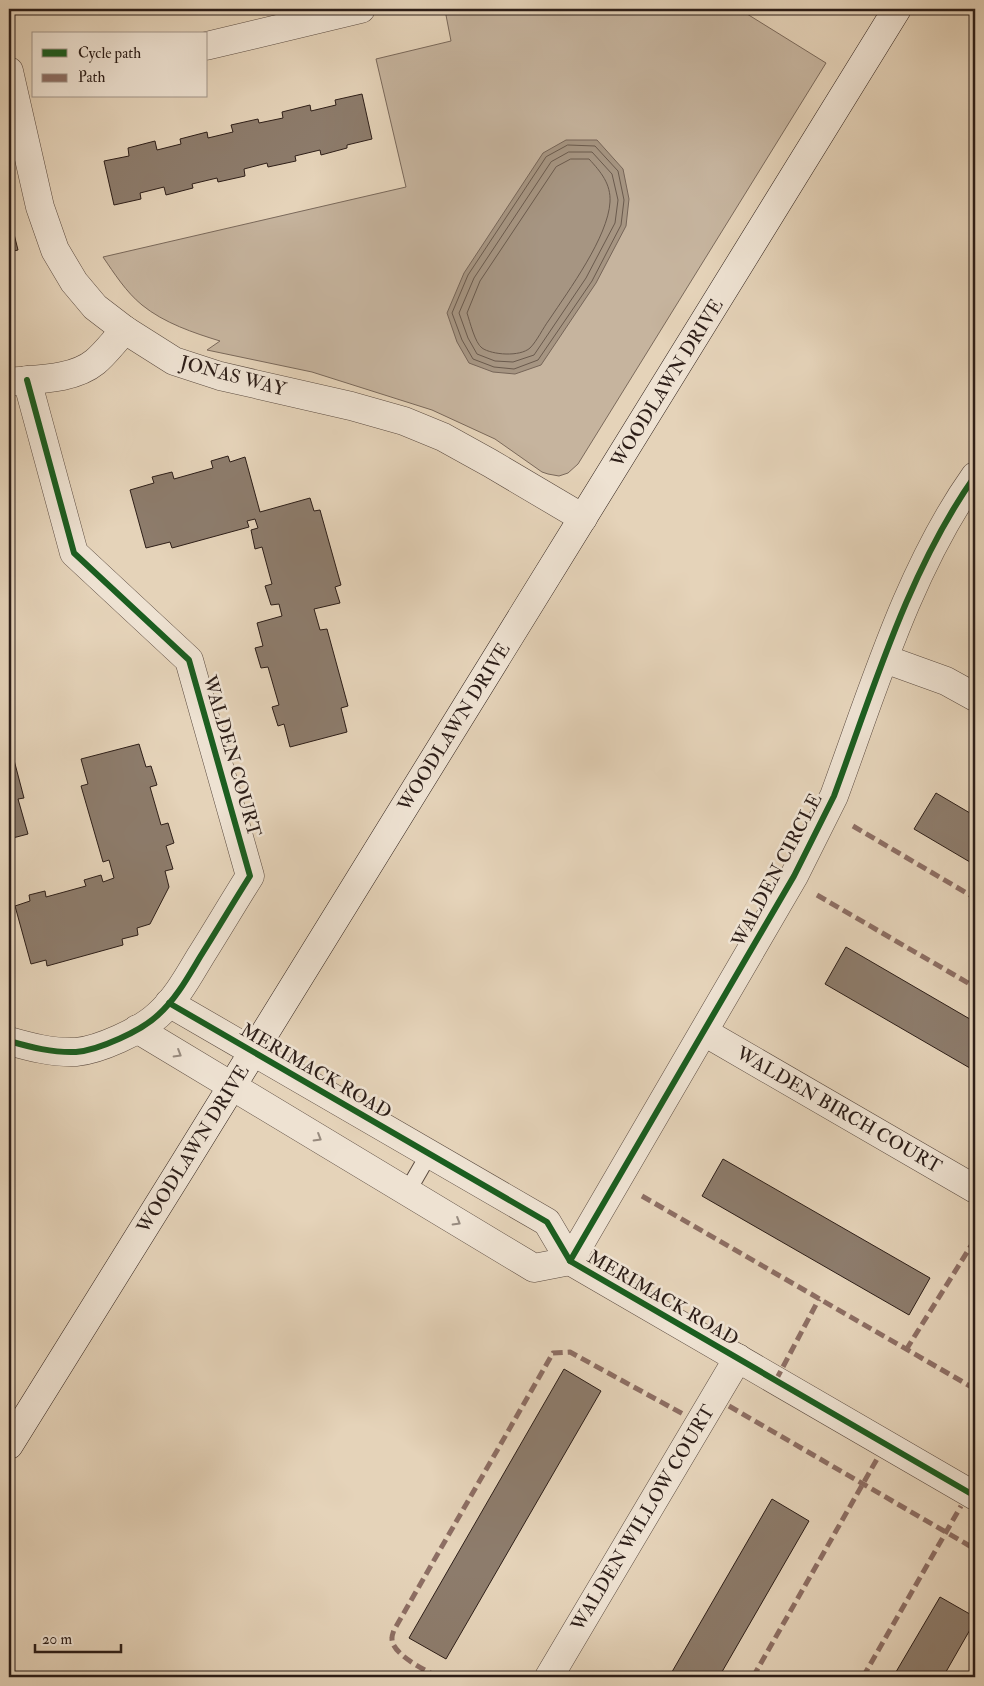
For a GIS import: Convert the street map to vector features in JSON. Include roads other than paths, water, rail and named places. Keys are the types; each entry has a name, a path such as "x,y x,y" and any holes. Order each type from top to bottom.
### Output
{"street":[{"path":"208,46 361,9"},
{"name":"WOODLAWN DRIVE","path":"9,1445 897,9"},
{"name":"JONAS WAY","path":"16,87 40,207 55,250 74,282 95,307 125,330 174,361 220,376 351,406 412,424 443,437 583,518"},
{"path":"18,381 63,376 81,370 95,362 125,330"},
{"name":"WALDEN COURT","path":"18,381 74,553 189,660 250,876 154,1016"},
{"name":"WALDEN CIRCLE","path":"570,1261 794,876 822,824 910,594 948,518 975,476"},
{"path":"885,659 946,681 975,697"},
{"path":"9,1041 33,1048 77,1052 113,1042 154,1016"},
{"name":"MERIMACK ROAD","path":"154,1016 253,1052 547,1222 570,1261 975,1496"},
{"name":"MERIMACK ROAD","path":"154,1016 232,1086 534,1268 570,1261"},
{"name":"WALDEN BIRCH COURT","path":"704,1032 975,1189"},
{"name":"WALDEN WILLOW COURT","path":"549,1677 738,1358"}],"lane":[{"path":"407,1192 429,1154"}],"water":[{"path":"566,140 597,140 623,169 629,199 626,226 596,283 541,365 515,374 493,372 469,363 457,342 447,313 464,273 543,153"}]}
